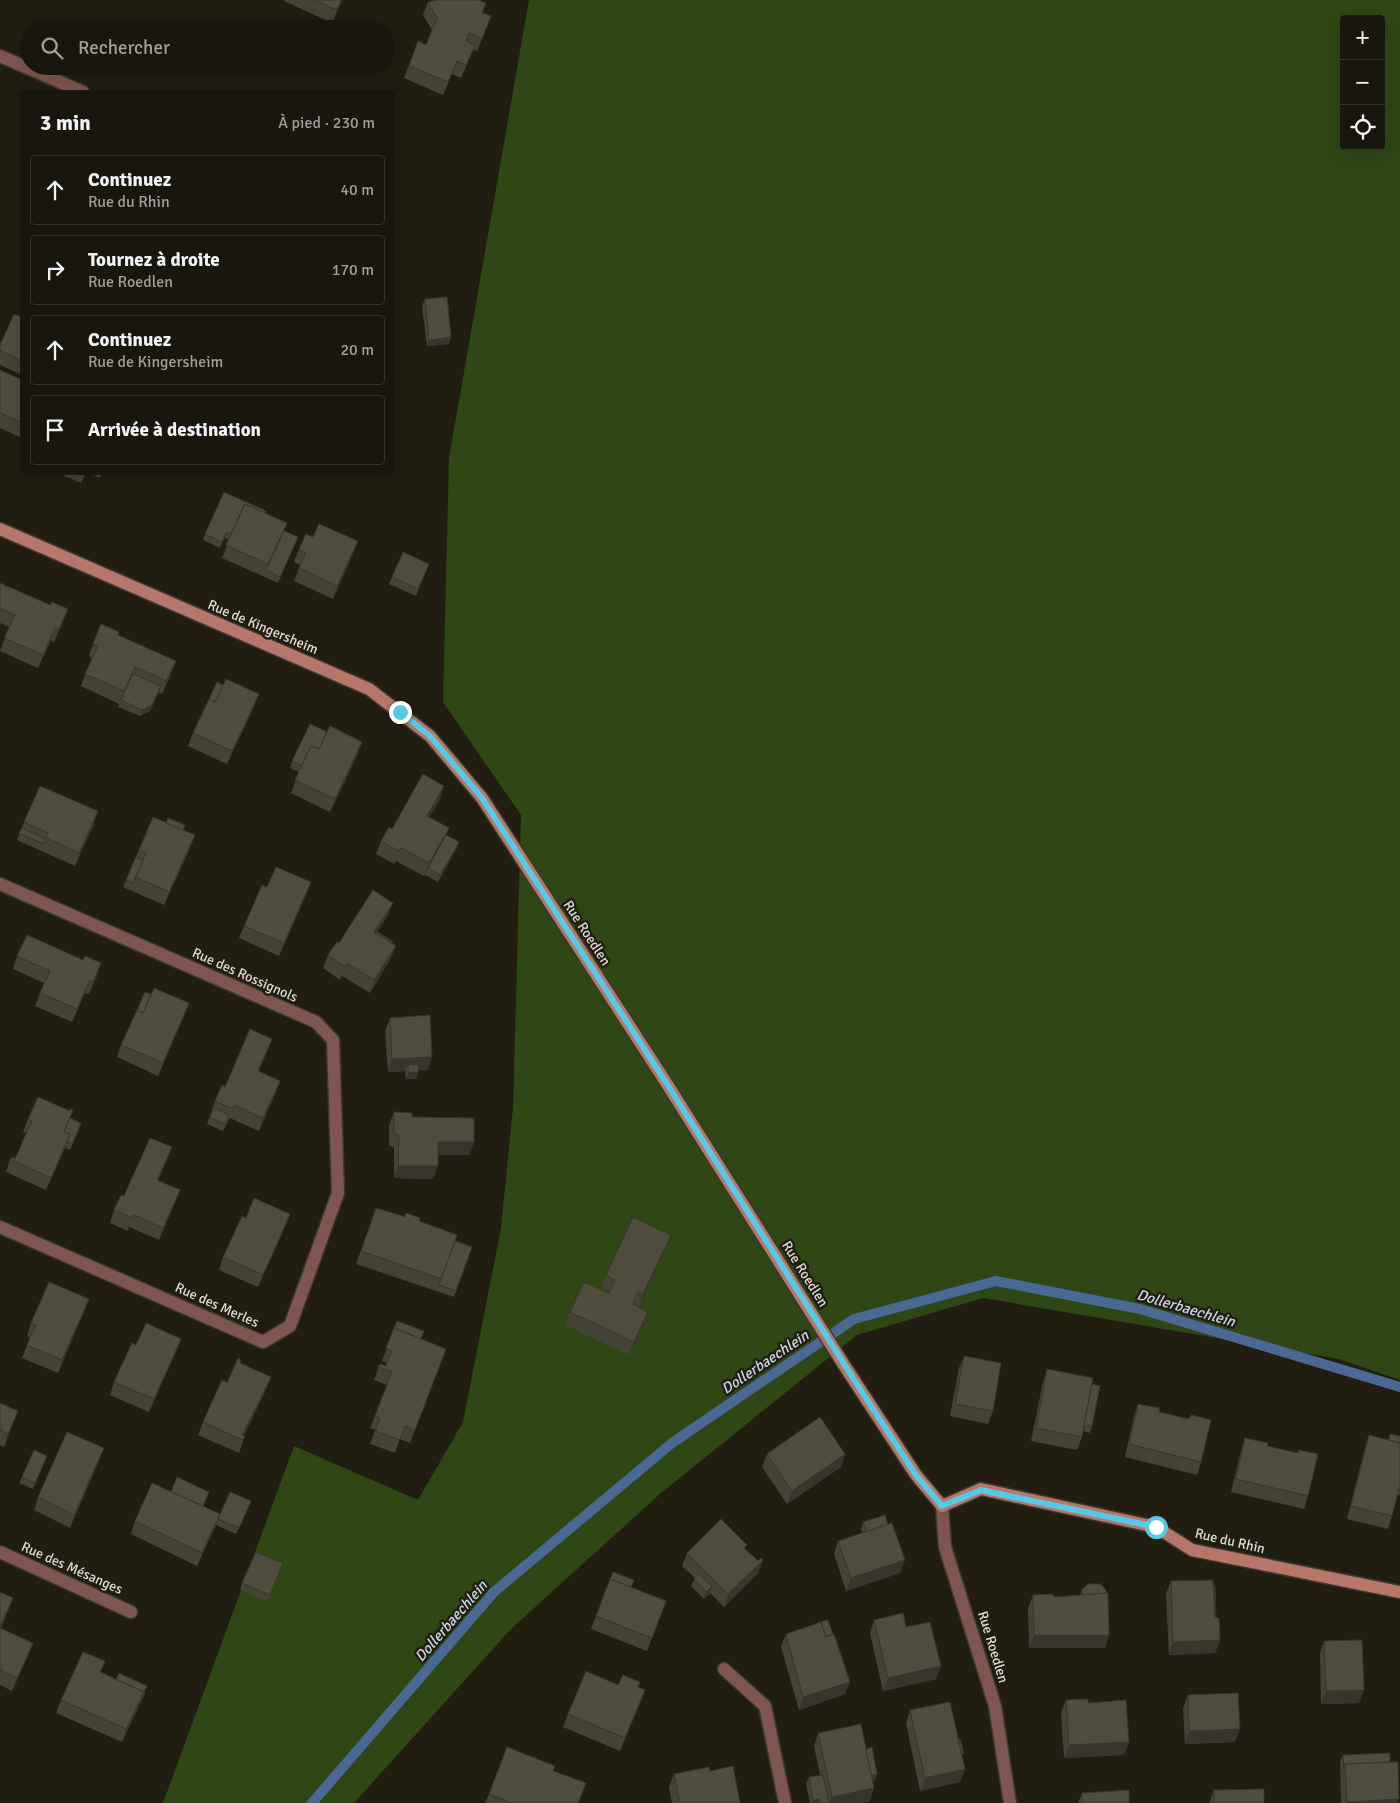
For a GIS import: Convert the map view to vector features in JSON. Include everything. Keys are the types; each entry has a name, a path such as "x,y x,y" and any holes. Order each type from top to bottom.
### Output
{"street":[{"path":"0,56 20,65"},
{"path":"44,75 78,90"},
{"name":"Rue de Kingersheim","path":"0,530 369,689 430,736 482,798"},
{"name":"Rue Roedlen","path":"482,798 844,1365 916,1475 942,1506 945,1547 995,1706 1010,1803"},
{"name":"Rue des Rossignols","path":"0,884 316,1022 333,1040 338,1193"},
{"name":"Rue des Merles","path":"0,1227 262,1342 290,1326 338,1193"},
{"name":"Rue du Rhin","path":"942,1506 981,1490 1156,1527 1192,1550 1400,1592"},
{"name":"Rue des Mésanges","path":"0,1552 131,1612"},
{"path":"724,1669 765,1706 784,1803"}],"green space":[{"path":"529,0 1400,0 1400,1380 1339,1359 983,1298 857,1335 661,1493 511,1629 354,1803 163,1803 294,1446 418,1500 463,1422 501,1228 513,1108 521,815 443,702 449,458"}],"building":[{"path":"314,0 341,0 337,10"},
{"path":"436,0 479,0 486,3 482,13 491,16 482,39 469,33 466,41 475,45 466,65 457,61 448,82 409,66 418,41 426,45 437,18 428,2"},
{"path":"447,297 451,337 429,340 425,299"},
{"path":"14,314 20,316 20,359 0,351 0,345"},
{"path":"0,370 20,379 20,422 0,413"},
{"path":"224,492 266,511 265,513 245,504 231,534 227,532 222,542 205,534"},
{"path":"245,504 287,523 268,564 226,545"},
{"path":"319,524 358,541 337,586 299,568 306,553 299,549 306,534 313,537"},
{"path":"284,531 298,537 280,577 266,570"},
{"path":"403,552 429,564 418,589 392,577"},
{"path":"0,583 50,605 52,602 68,609 59,629 55,628 43,655 4,638 15,615 0,608"},
{"path":"101,624 119,632 118,635 176,661 166,681 135,667 124,691 85,674 98,646 93,644"},
{"path":"133,674 161,686 152,705 142,710 121,700"},
{"path":"226,679 259,694 232,751 193,733 209,699 215,702"},
{"path":"217,682 223,685 215,702 209,699"},
{"path":"310,724 327,732 319,749 311,746 302,766 292,761"},
{"path":"330,726 362,742 335,799 295,780 311,746 319,749"},
{"path":"423,774 444,786 427,816 449,828 429,863 401,848 399,851 381,841 389,827 392,829"},
{"path":"40,786 98,811 79,853 46,838 48,833 24,822"},
{"path":"153,817 195,835 169,892 135,877 146,853 139,850"},
{"path":"168,818 185,825 183,830 166,823"},
{"path":"22,828 45,839 44,844 19,833"},
{"path":"446,835 459,842 440,875 428,868"},
{"path":"136,857 143,860 133,883 126,880"},
{"path":"276,867 311,882 284,943 244,926 262,885 267,887"},
{"path":"373,890 393,903 374,932 396,946 374,980 347,963 345,967 328,955 337,942 339,943"},
{"path":"376,931 393,942 375,932"},
{"path":"27,935 83,960 85,956 101,963 93,982 90,980 77,1009 40,993 50,971 17,956"},
{"path":"154,988 189,1003 163,1063 121,1045 137,1010 143,1013"},
{"path":"145,992 151,994 143,1013 137,1010"},
{"path":"430,1015 432,1057 392,1059 390,1018"},
{"path":"250,1029 272,1039 258,1071 280,1081 263,1118 234,1105 233,1109 215,1101 222,1085 225,1087"},
{"path":"418,1064 418,1072 408,1073 408,1065"},
{"path":"38,1097 70,1111 70,1109 73,1110 64,1132 70,1134 51,1178 10,1159 12,1157 15,1159 32,1121 28,1119"},
{"path":"214,1108 229,1115 225,1124 210,1118"},
{"path":"394,1112 412,1113 412,1117 474,1118 474,1142 438,1142 438,1166 398,1166 399,1135 394,1133"},
{"path":"70,1118 81,1123 72,1144 67,1141 70,1134 64,1132"},
{"path":"150,1138 172,1147 157,1180 180,1190 163,1228 134,1215 132,1218 114,1210 121,1195 124,1196"},
{"path":"254,1198 290,1214 263,1275 223,1257 242,1216 246,1218"},
{"path":"376,1208 405,1217 406,1213 420,1218 419,1221 457,1235 442,1279 361,1251"},
{"path":"633,1217 671,1235 643,1294 638,1292 633,1304 648,1312 634,1342 570,1312 584,1282 609,1293 615,1280 606,1275"},
{"path":"455,1241 472,1247 456,1291 439,1285"},
{"path":"49,1282 89,1299 62,1360 27,1345 36,1325 31,1323"},
{"path":"397,1321 424,1331 421,1339 394,1328"},
{"path":"146,1323 181,1339 154,1399 114,1382 132,1343 136,1345"},
{"path":"394,1328 446,1349 415,1430 405,1426 400,1440 375,1431 380,1418 375,1416 392,1372 378,1367 380,1364 386,1366 392,1351 386,1348"},
{"path":"964,1356 1001,1363 993,1411 955,1404"},
{"path":"238,1358 241,1360 240,1363 271,1377 242,1435 245,1436 243,1440 203,1422 222,1380 227,1383"},
{"path":"1047,1369 1093,1378 1082,1437 1036,1428"},
{"path":"1092,1384 1100,1386 1092,1426 1084,1425"},
{"path":"0,1403 18,1411 8,1434 0,1430"},
{"path":"1138,1404 1160,1408 1159,1412 1189,1419 1191,1415 1211,1420 1201,1462 1129,1444"},
{"path":"820,1417 845,1454 792,1491 767,1454"},
{"path":"67,1432 104,1448 74,1515 38,1497"},
{"path":"1390,1434 1400,1436 1400,1443 1389,1440"},
{"path":"1369,1435 1400,1443 1400,1485 1392,1516 1351,1506"},
{"path":"1245,1438 1268,1443 1267,1446 1298,1453 1299,1450 1318,1454 1308,1496 1236,1479"},
{"path":"34,1450 47,1456 35,1483 22,1477"},
{"path":"177,1477 209,1492 203,1506 171,1492"},
{"path":"152,1483 220,1514 202,1553 135,1521"},
{"path":"230,1492 251,1501 239,1528 218,1519"},
{"path":"885,1515 888,1525 867,1532 863,1522"},
{"path":"721,1519 747,1545 744,1548 758,1561 761,1558 763,1560 728,1594 687,1553"},
{"path":"892,1523 905,1560 851,1578 838,1541"},
{"path":"256,1552 283,1563 270,1595 242,1583"},
{"path":"613,1572 634,1580 631,1587 610,1579"},
{"path":"699,1574 712,1586 706,1592 694,1579"},
{"path":"610,1579 666,1601 652,1638 596,1616"},
{"path":"1213,1580 1215,1618 1219,1618 1220,1640 1173,1642 1171,1581"},
{"path":"1088,1584 1101,1584 1106,1593 1082,1595 1082,1589"},
{"path":"1215,1585 1216,1618 1214,1586"},
{"path":"0,1592 13,1598 0,1627"},
{"path":"1108,1593 1109,1635 1034,1635 1033,1595 1053,1594 1054,1597"},
{"path":"903,1613 906,1627 930,1622 941,1666 888,1678 874,1620"},
{"path":"828,1620 833,1634 826,1637 821,1622 817,1623"},
{"path":"821,1622 826,1637 834,1634 850,1682 803,1697 786,1634"},
{"path":"0,1628 33,1643 17,1678 0,1670"},
{"path":"1362,1640 1364,1690 1326,1691 1324,1641"},
{"path":"83,1652 105,1661 100,1672 144,1692 126,1729 61,1700"},
{"path":"586,1671 618,1685 623,1675 640,1682 638,1687 645,1690 625,1738 568,1714"},
{"path":"119,1673 147,1686 144,1692 116,1679"},
{"path":"1238,1693 1240,1729 1189,1731 1188,1695"},
{"path":"1088,1699 1088,1703 1126,1700 1129,1742 1069,1745 1066,1700"},
{"path":"950,1702 965,1769 925,1778 910,1710"},
{"path":"861,1724 874,1788 832,1797 818,1733"},
{"path":"960,1739 964,1754 962,1754 958,1740"},
{"path":"507,1747 555,1766 553,1771 586,1783 578,1803 512,1803 489,1794"},
{"path":"872,1747 877,1774 871,1775 866,1749"},
{"path":"1390,1753 1390,1762 1345,1764 1344,1768 1343,1755"},
{"path":"1398,1762 1399,1799 1347,1802 1345,1764"},
{"path":"733,1766 740,1803 680,1803 674,1774 709,1767 710,1771"},
{"path":"823,1775 829,1803 821,1803 820,1799 813,1800 809,1777"},
{"path":"1264,1789 1264,1803 1214,1803 1214,1790"},
{"path":"1129,1790 1129,1803 1082,1803 1082,1793"}],"waterway":[{"name":"Dollerbaechlein","path":"312,1803 494,1592 672,1443 854,1319 996,1281 1140,1309 1400,1387"}],"route":[{"path":"400,712 430,736 482,798 916,1475 942,1506 981,1490 1156,1527"}]}
